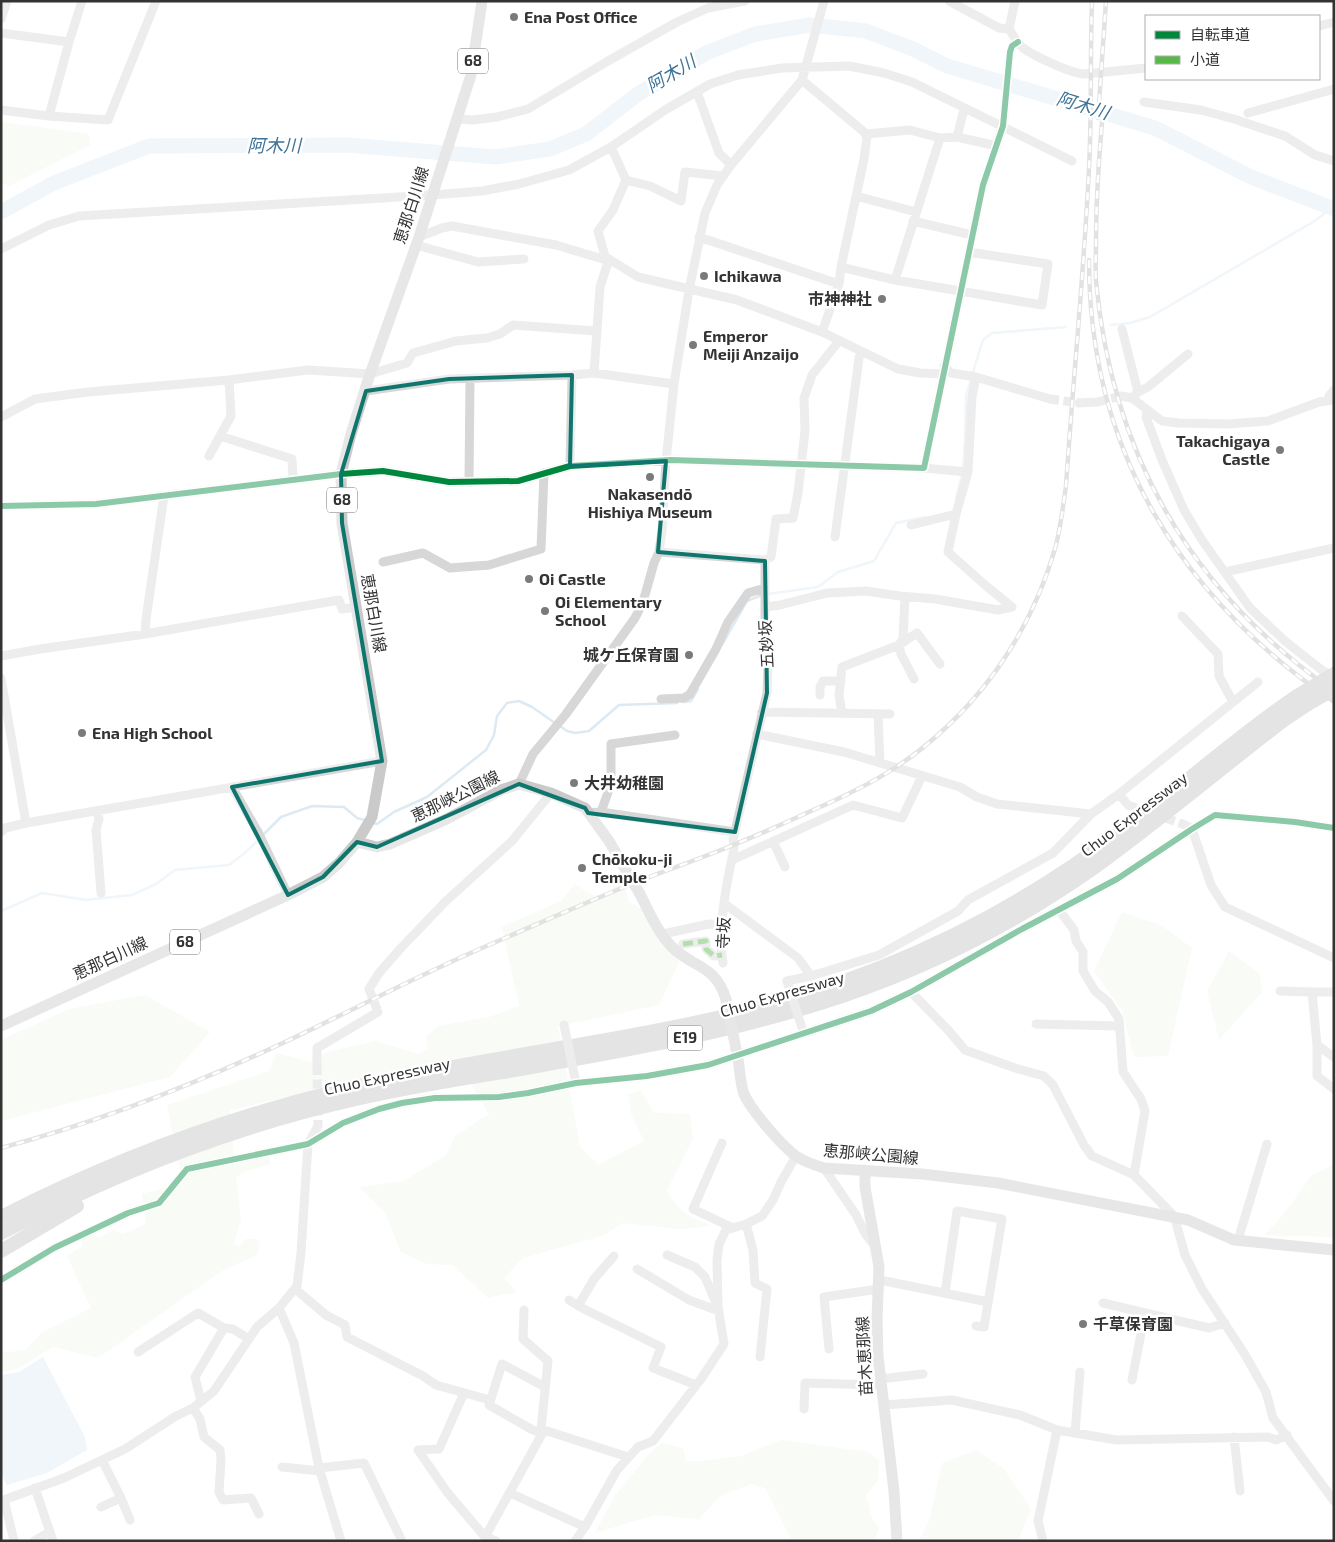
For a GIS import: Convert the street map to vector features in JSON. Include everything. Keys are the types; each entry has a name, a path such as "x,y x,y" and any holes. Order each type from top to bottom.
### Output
{"highway":[{"name":"Chuo Expressway","path":"1,1233 137,1169 222,1138 323,1108 419,1086 648,1046 716,1032 846,995 906,972 966,945 1012,920 1051,896 1133,839 1262,737 1334,674"},
{"name":"Chuo Expressway","path":"1,1217 53,1190 143,1152 267,1110 354,1087 712,1019 823,988 900,960 960,934 1045,885 1126,828 1252,728 1303,700 1334,689"},
{"path":"1,1251 137,1169"}],"main road":[{"name":"恵那白川線","path":"1,1026 288,895 323,877 339,863 357,842 372,817 382,761 342,523 342,474 351,434 370,374 433,195 471,75 482,1"},
{"name":"恵那峡公園線","path":"357,842 376,848 390,844 447,819 501,790 519,784 551,793 585,808 609,841 662,934 677,951 712,974 722,988 726,999 745,1095 751,1106 777,1138 796,1156 810,1164 824,1168 922,1174 998,1183 1174,1216 1238,1240 1334,1250"},
{"name":"苗木恵那線","path":"865,1170 865,1187 879,1267 877,1319 881,1382 898,1541"}],"street":[{"path":"1,19 7,1"},
{"path":"49,116 82,1"},
{"path":"1,110 49,116 108,120 156,1"},
{"path":"456,119 473,120 497,117 528,109 708,4 745,1"},
{"path":"949,1 999,28 1009,29"},
{"path":"1015,1 1009,29 1022,47 1074,73 1145,68"},
{"path":"519,784 532,754 566,714 635,618 643,602 659,552 674,384 704,213 711,197 731,165 802,80 824,2"},
{"path":"1320,26 1334,22"},
{"path":"1,33 69,42"},
{"path":"924,468 983,185 1003,126 1009,59 1012,46 1018,42"},
{"path":"1,249 50,225 79,216 433,195 482,191 534,180 569,170 611,147 665,110 710,84 738,74 782,68 849,66 884,72 912,82 1072,161"},
{"path":"802,80 866,134 891,130 910,130 940,138 957,137 997,146"},
{"path":"1248,113 1334,89"},
{"path":"697,92 719,153 731,165"},
{"path":"1144,102 1201,110 1234,118 1285,136 1315,155 1334,162"},
{"path":"957,137 964,109"},
{"path":"822,332 839,284 864,159 866,134"},
{"path":"895,280 940,138"},
{"path":"594,373 600,287 607,260 598,231 613,210 626,180 611,147"},
{"path":"626,180 650,186 681,201 685,172 723,176"},
{"path":"856,196 916,212"},
{"path":"913,222 972,235"},
{"path":"417,241 442,228 452,226 556,245 607,260 638,277 737,300 822,332 898,369 920,374 944,370 972,376 1050,399"},
{"path":"699,237 839,284"},
{"path":"417,241 478,262 524,260"},
{"path":"841,267 895,280 1042,305 1048,264 969,252"},
{"path":"1,417 35,399 88,392 229,380 308,370 370,374 407,363 413,352 456,341 487,338 500,334 513,325 596,331"},
{"path":"1122,329 1135,395 1147,411 1162,421 1228,424 1268,421 1314,404 1331,401 1329,396 1334,390"},
{"path":"659,552 764,560 771,557 776,519 793,518 798,493 805,431 804,398 812,375 839,341"},
{"path":"835,536 860,351"},
{"path":"1121,396 1135,395 1148,387 1188,354"},
{"path":"366,391 449,380 594,373 674,384"},
{"path":"570,466 572,375"},
{"path":"765,607 826,593 866,590 998,610 1012,607 948,552 968,472 972,376"},
{"path":"469,482 470,379"},
{"path":"208,456 231,416 229,380"},
{"path":"1079,403 1098,402"},
{"path":"1147,411 1146,417 1162,460 1184,510 1202,540 1250,608 1285,641 1334,678"},
{"path":"220,436 292,459 294,480"},
{"path":"1,506 96,504 342,474 383,471 449,482 469,482 518,480 570,466 666,461 846,464 968,472"},
{"path":"383,562 424,554 450,568 489,565 541,550 544,473"},
{"path":"145,634 164,496"},
{"path":"911,525 956,514"},
{"path":"1225,572 1334,548"},
{"name":"五妙坂","path":"735,832 768,681 764,560"},
{"path":"662,699 684,698 690,694 716,649 728,622 748,594 765,588"},
{"path":"905,597 903,639 899,645 901,654 914,679"},
{"path":"1,656 40,648 145,634 339,600 342,608 350,608"},
{"path":"1182,616 1218,654 1219,676 1233,702"},
{"path":"842,713 839,695 842,667 899,645 917,633 940,664"},
{"path":"1,678 26,823"},
{"path":"820,695 820,687 823,681 841,681"},
{"path":"803,1030 787,981 811,976 879,955 958,911 968,900 1053,853 1091,814 1119,794 1258,682"},
{"path":"762,712 890,714"},
{"path":"878,714 880,763"},
{"path":"757,734 844,752 960,788 977,797 997,804 1091,814"},
{"path":"601,812 611,784 611,744 675,735"},
{"path":"1,832 5,828 26,823 382,761"},
{"path":"732,860 853,805 902,818 922,776"},
{"path":"232,787 258,832 288,895"},
{"path":"369,989 379,973 400,949 445,902 512,841 551,793"},
{"path":"1119,794 1128,805"},
{"path":"97,811 96,830 101,893"},
{"path":"588,813 601,812 735,832"},
{"path":"1,1280 54,1248 128,1213 159,1202 187,1169 308,1144 343,1123 379,1109 435,1098 499,1097 528,1094 576,1083 656,1074 708,1064 737,1052 803,1030 872,1011 911,992 1022,929 1117,879 1215,815 1295,822 1334,828"},
{"path":"1183,824 1192,829 1211,885 1225,907 1334,958"},
{"name":"寺坂","path":"683,944 706,941 706,949 714,956 722,959 722,925 735,832"},
{"path":"774,841 786,867"},
{"path":"725,904 798,958 811,976"},
{"path":"1059,910 1074,930 1076,941 1083,952 1083,971 1095,991 1108,1002 1119,1018 1123,1072 1141,1099 1145,1111 1134,1175"},
{"path":"662,934 709,924 722,925"},
{"path":"1280,991 1334,992"},
{"path":"911,992 965,1050 1044,1076 1053,1085 1084,1145 1092,1156 1134,1175 1174,1216 1189,1264 1202,1289 1225,1323 1266,1392 1273,1418 1334,1501"},
{"path":"1312,992 1317,1045 1317,1076 1334,1089"},
{"path":"317,1066 317,1048 378,1012"},
{"path":"1036,1024 1119,1026"},
{"path":"564,1025 576,1083"},
{"path":"1317,1045 1334,1057"},
{"path":"14,1541 2,1500 64,1478 125,1449 176,1416 193,1408 214,1390 257,1326 278,1308 296,1286 302,1253 308,1144 318,1126"},
{"path":"722,1143 693,1209 731,1227"},
{"path":"1238,1240 1267,1144"},
{"path":"575,1541 617,1470 638,1447 653,1441 696,1385 724,1344 719,1311 717,1260 719,1244 726,1230 746,1224 762,1216 773,1200 796,1156"},
{"path":"824,1168 874,1246"},
{"path":"945,1293 957,1211 1002,1218 984,1327 976,1326"},
{"path":"746,1224 753,1250 755,1283 767,1289 760,1357"},
{"path":"578,1306 594,1279 614,1256"},
{"path":"667,1256 694,1267 705,1277 719,1311"},
{"path":"637,1269 689,1300 719,1311"},
{"path":"829,1349 824,1297 879,1284 945,1293 988,1302"},
{"path":"300,1293 326,1315 344,1325 347,1337 423,1376 436,1385 490,1400"},
{"path":"569,1300 661,1347 653,1368 696,1385"},
{"path":"1103,1303 1209,1328 1225,1323"},
{"path":"278,1308 294,1343 320,1469 341,1541"},
{"path":"485,1537 542,1431 548,1361 523,1339 524,1310"},
{"path":"138,1352 198,1313 224,1328 233,1329 249,1339"},
{"path":"1132,1380 1146,1313"},
{"path":"201,1401 195,1377 224,1328"},
{"path":"545,1387 502,1364 490,1405 531,1429 628,1457"},
{"path":"1075,1433 1080,1372"},
{"path":"804,1408 805,1383 881,1382 923,1374"},
{"path":"464,1393 439,1449 418,1450 446,1492 485,1537 496,1541"},
{"path":"884,1405 952,1400 1020,1415 1057,1430 1117,1440 1268,1437 1276,1440 1287,1435"},
{"path":"193,1408 200,1419 204,1437 220,1450 219,1492 223,1500 251,1498 258,1514"},
{"path":"1043,1541 1038,1521 1057,1430"},
{"path":"1234,1437 1240,1491"},
{"path":"102,1460 130,1520"},
{"path":"282,1467 320,1469 364,1462 402,1541"},
{"path":"35,1488 53,1541"},
{"path":"510,1493 585,1527"},
{"path":"101,1508 121,1498"},
{"path":"34,1541 49,1532"}],"highlighted area":[{"path":"572,375 570,466 666,461 658,552 765,561 767,693 735,832 588,813 585,808 519,784 377,847 357,842 323,877 288,895 232,787 382,761 342,523 341,474 366,391 449,379"}],"shaded area":[{"path":"1,122 89,134 90,145 9,186 1,182"},
{"path":"615,877 624,882 629,902 645,911 679,962 659,1005 558,1026 580,1147 598,1165 644,1141 631,1114 628,1094 641,1090 654,1113 690,1114 693,1139 667,1190 676,1204 685,1213 711,1225 678,1229 623,1223 602,1236 523,1258 504,1278 516,1291 513,1294 503,1294 488,1298 453,1265 427,1264 401,1252 384,1211 359,1187 404,1181 446,1155 455,1136 489,1114 456,1059 230,1110 234,1160 269,1155 271,1164 244,1172 236,1178 241,1220 233,1244 239,1246 246,1239 257,1239 260,1244 257,1255 222,1271 98,1358 53,1347 17,1369 1,1372 1,1353 25,1350 43,1332 91,1308 67,1256 82,1246 82,1238 94,1234 98,1238 114,1230 123,1234 146,1224 142,1194 183,1183 167,1105 269,1071 276,1053 311,1062 327,1052 376,1041 418,1054 428,1049 426,1037 438,1026 489,1017 519,1006 502,927 561,901 575,884 593,895 606,894 612,891"},
{"path":"1122,912 1161,925 1192,948 1168,1056 1134,1057 1122,1010 1094,971"},
{"path":"1229,951 1260,974 1262,992 1219,1040 1207,991"},
{"path":"145,995 210,1032 170,1077 1,1121 1,1040 69,1009"},
{"path":"1334,1164 1334,1237 1265,1235 1290,1206 1311,1176"},
{"path":"43,1357 85,1437 87,1450 47,1473 7,1485 1,1474 1,1375 19,1372"},
{"path":"781,1440 868,1452 879,1460 878,1480 866,1496 872,1518 879,1528 874,1541 792,1541 765,1488 751,1484 720,1496 699,1519 654,1515 595,1533 614,1497 649,1454 662,1443 683,1448 686,1461 703,1461 741,1456"},
{"path":"976,1450 1004,1469 1031,1509 1018,1541 919,1541 930,1518 942,1463"}],"waterway":[{"name":"阿木川","path":"1,212 54,183 149,146 347,145 495,157 550,149 586,134 638,94 706,53 755,34 810,25 866,31 913,49 947,66 1155,128 1251,177 1334,209"},
{"path":"1111,325 1130,323 1150,317 1313,222 1332,208"},
{"path":"963,469 966,395 983,340 992,333 1066,327"},
{"path":"956,498 962,474"},
{"path":"768,594 818,587 838,572 874,561 896,523 925,517"},
{"path":"722,645 747,601 762,595"},
{"path":"683,702 691,701 698,689"},
{"path":"372,823 377,824 394,812 427,797 486,750 494,735 497,716 507,703 519,701 532,707 555,723"},
{"path":"560,726 567,731 575,733 589,731 619,705 677,703"},
{"path":"262,836 281,817 312,806 344,807 357,818 365,820"},
{"path":"1,911 42,893 86,900 132,895 156,884 175,870 229,865 258,840"}],"tunnel":[{"path":"1098,402 1121,396"},
{"path":"1050,399 1079,403"},
{"path":"1128,805 1183,824"},
{"path":"369,989 378,1012"},
{"path":"317,1066 318,1126"}],"railway":[{"path":"1,1148 74,1127 181,1088 285,1042 482,948 609,893 717,852 829,803 863,787 895,768 925,746 960,714 996,671 1025,623 1048,572 1059,530 1066,486 1087,208 1092,1"},
{"path":"1098,118 1106,1"},
{"path":"1103,111 1097,194 1096,281 1105,344 1120,404 1140,461 1167,514 1200,563 1238,609 1283,652 1334,691"},
{"path":"1089,260 1093,329 1106,394 1126,456 1154,513 1189,566 1231,615 1279,661 1334,702"}],"marked path":[{"path":"683,944 706,941 706,949 714,956 722,955"}],"cycle path":[{"path":"1,506 96,504 341,474 383,471 449,482 518,481 570,466 671,460 924,468 983,185 1003,126 1010,52 1012,46 1018,42"},
{"path":"1,1280 54,1248 128,1213 159,1203 187,1169 308,1144 343,1123 379,1109 435,1098 499,1097 576,1083 647,1076 708,1065 871,1011 911,992 1022,929 1117,879 1215,815 1295,822 1334,828"}],"place":[{"name":"Ena Post Office","path":"514,17"},
{"name":"Ichikawa","path":"704,276"},
{"name":"市神神社","path":"882,299"},
{"name":"Emperor Meiji Anzaijo","path":"693,345"},
{"name":"Takachigaya Castle","path":"1280,450"},
{"name":"Nakasendō Hishiya Museum","path":"650,477"},
{"name":"Oi Castle","path":"529,579"},
{"name":"Oi Elementary School","path":"545,611"},
{"name":"城ケ丘保育園","path":"689,655"},
{"name":"Ena High School","path":"82,733"},
{"name":"大井幼稚園","path":"574,783"},
{"name":"Chōkoku-ji Temple","path":"582,868"},
{"name":"千草保育園","path":"1083,1324"}]}
